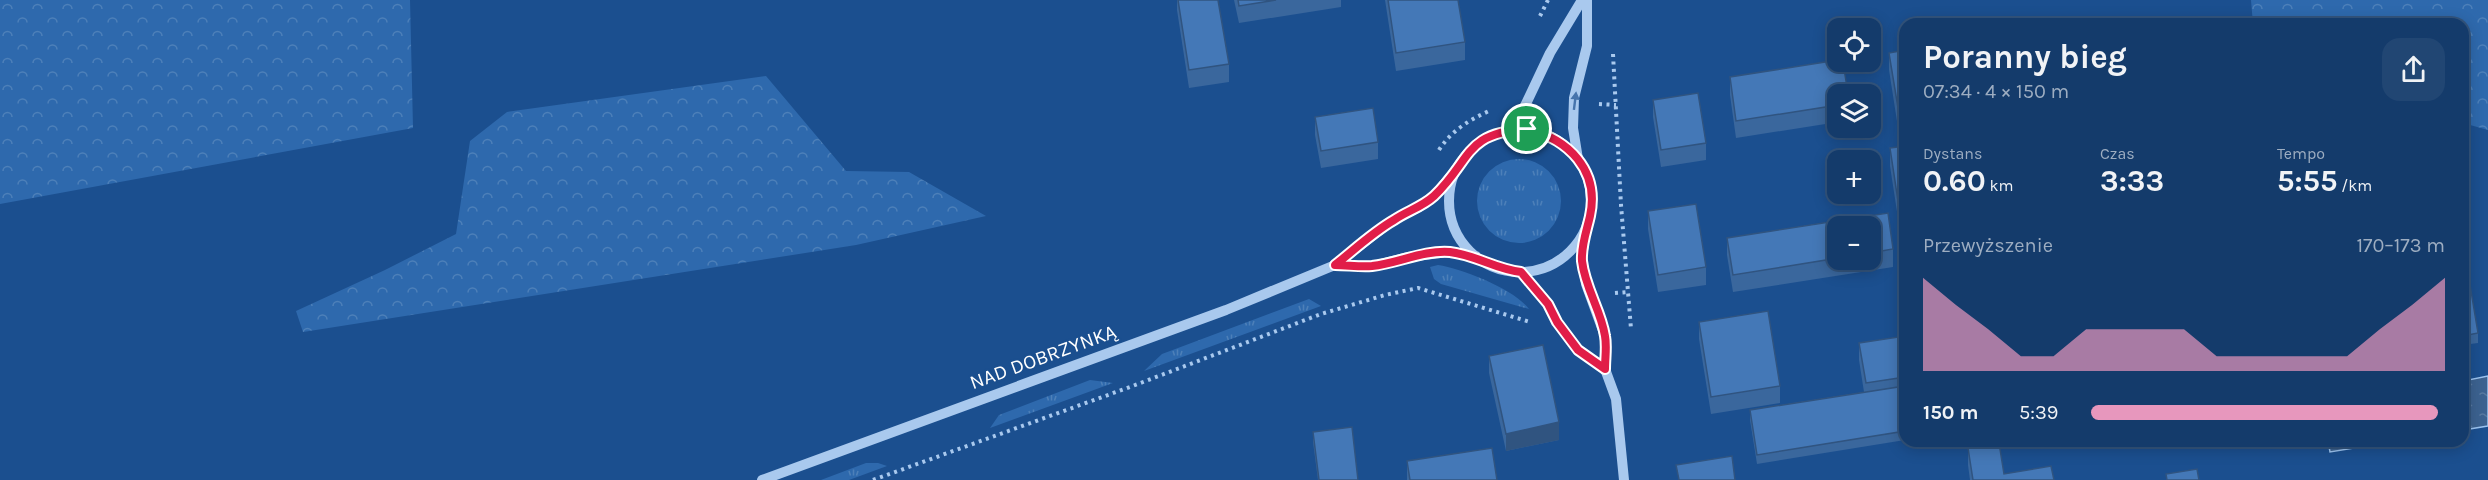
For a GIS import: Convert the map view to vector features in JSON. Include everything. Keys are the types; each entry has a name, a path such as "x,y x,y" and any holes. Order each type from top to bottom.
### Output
{"street":[{"path":"1507,130 1523,110 1550,53 1582,0"},
{"path":"1578,159 1573,128 1574,108 1587,46 1587,0"},
{"path":"1585,231 1577,244 1552,265 1521,272 1489,265 1476,256 1463,242 1454,226 1450,198 1455,171 1464,156 1491,136 1507,130 1527,129 1547,134 1564,144 1586,172 1592,200 1582,259 1586,284 1605,336 1605,369 1616,399 1624,480"},
{"name":"NAD DOBRZYNKĄ","path":"762,480 1226,310 1335,265 1394,220 1419,207 1434,195 1455,171"},
{"name":"NAD DOBRZYNKĄ","path":"1335,265 1372,266 1408,257 1448,252 1476,256"},
{"path":"1521,272 1548,304 1557,322 1578,350 1605,369"}],"path":[{"path":"1536,25 1548,0"},
{"path":"1614,54 1621,205 1631,330"},
{"path":"1433,160 1445,141 1460,127 1491,110"},
{"path":"873,480 1130,387 1321,314 1384,295 1418,288 1539,325"}],"green space":[{"path":"0,0 410,0 413,128 0,204"},
{"path":"2251,0 2488,0 2488,130 2469,125 2469,18 2252,18"},
{"path":"766,76 846,171 909,172 986,216 856,245 303,332 296,311 456,234 470,141 507,112"},
{"path":"1519,159 1535,162 1549,171 1558,185 1561,201 1558,217 1549,231 1535,240 1519,243 1503,240 1489,231 1480,217 1477,201 1480,185 1489,171 1503,162"},
{"path":"1438,265 1461,271 1500,287 1529,309 1441,284 1434,279 1430,267"},
{"path":"1309,299 1321,306 1144,371 1162,354"},
{"path":"1090,380 1113,383 990,428 999,415"},
{"path":"866,463 887,466 849,480 821,480"}],"water":[{"path":"2488,376 2488,426 2469,429 2469,380"},
{"path":"2329,447 2360,447 2330,452"}],"building":[{"path":"1178,0 1218,0 1229,64 1189,70"},
{"path":"1238,0 1276,0 1239,6"},
{"path":"1388,0 1458,0 1465,42 1396,53"},
{"path":"1899,51 1899,114 1889,53"},
{"path":"1827,62 1827,72 1845,72 1846,84 1827,84 1827,107 1736,121 1730,77"},
{"path":"1698,93 1706,143 1661,150 1653,100"},
{"path":"1373,108 1378,142 1321,151 1315,117"},
{"path":"1899,147 1899,208 1890,148"},
{"path":"1696,204 1706,267 1658,275 1648,211"},
{"path":"1888,213 1893,249 1881,251 1881,216 1869,216"},
{"path":"1827,222 1827,260 1733,275 1727,238"},
{"path":"2469,279 2478,333 2469,335"},
{"path":"1768,311 1780,386 1711,397 1699,322"},
{"path":"1899,337 1899,378 1866,383 1859,343"},
{"path":"1543,345 1559,422 1506,434 1489,356"},
{"path":"1899,387 1899,432 1757,455 1750,410"},
{"path":"1352,427 1358,480 1319,480 1313,432"},
{"path":"2000,447 2004,474 2051,466 2054,480 1973,480 1968,448"},
{"path":"1492,448 1497,480 1410,480 1407,461"},
{"path":"1732,456 1735,480 1679,480 1676,465"},
{"path":"2197,469 2199,480 2167,480 2166,474"}],"route":[{"path":"1527,129 1547,134 1564,144 1586,172 1592,200 1582,259 1586,284 1605,336 1605,369 1578,350 1557,322 1548,304 1521,272 1489,265 1476,256 1448,252 1408,257 1372,266 1335,265 1394,220 1419,207 1434,195 1455,171 1464,156 1476,145 1507,130 1527,129"}]}
